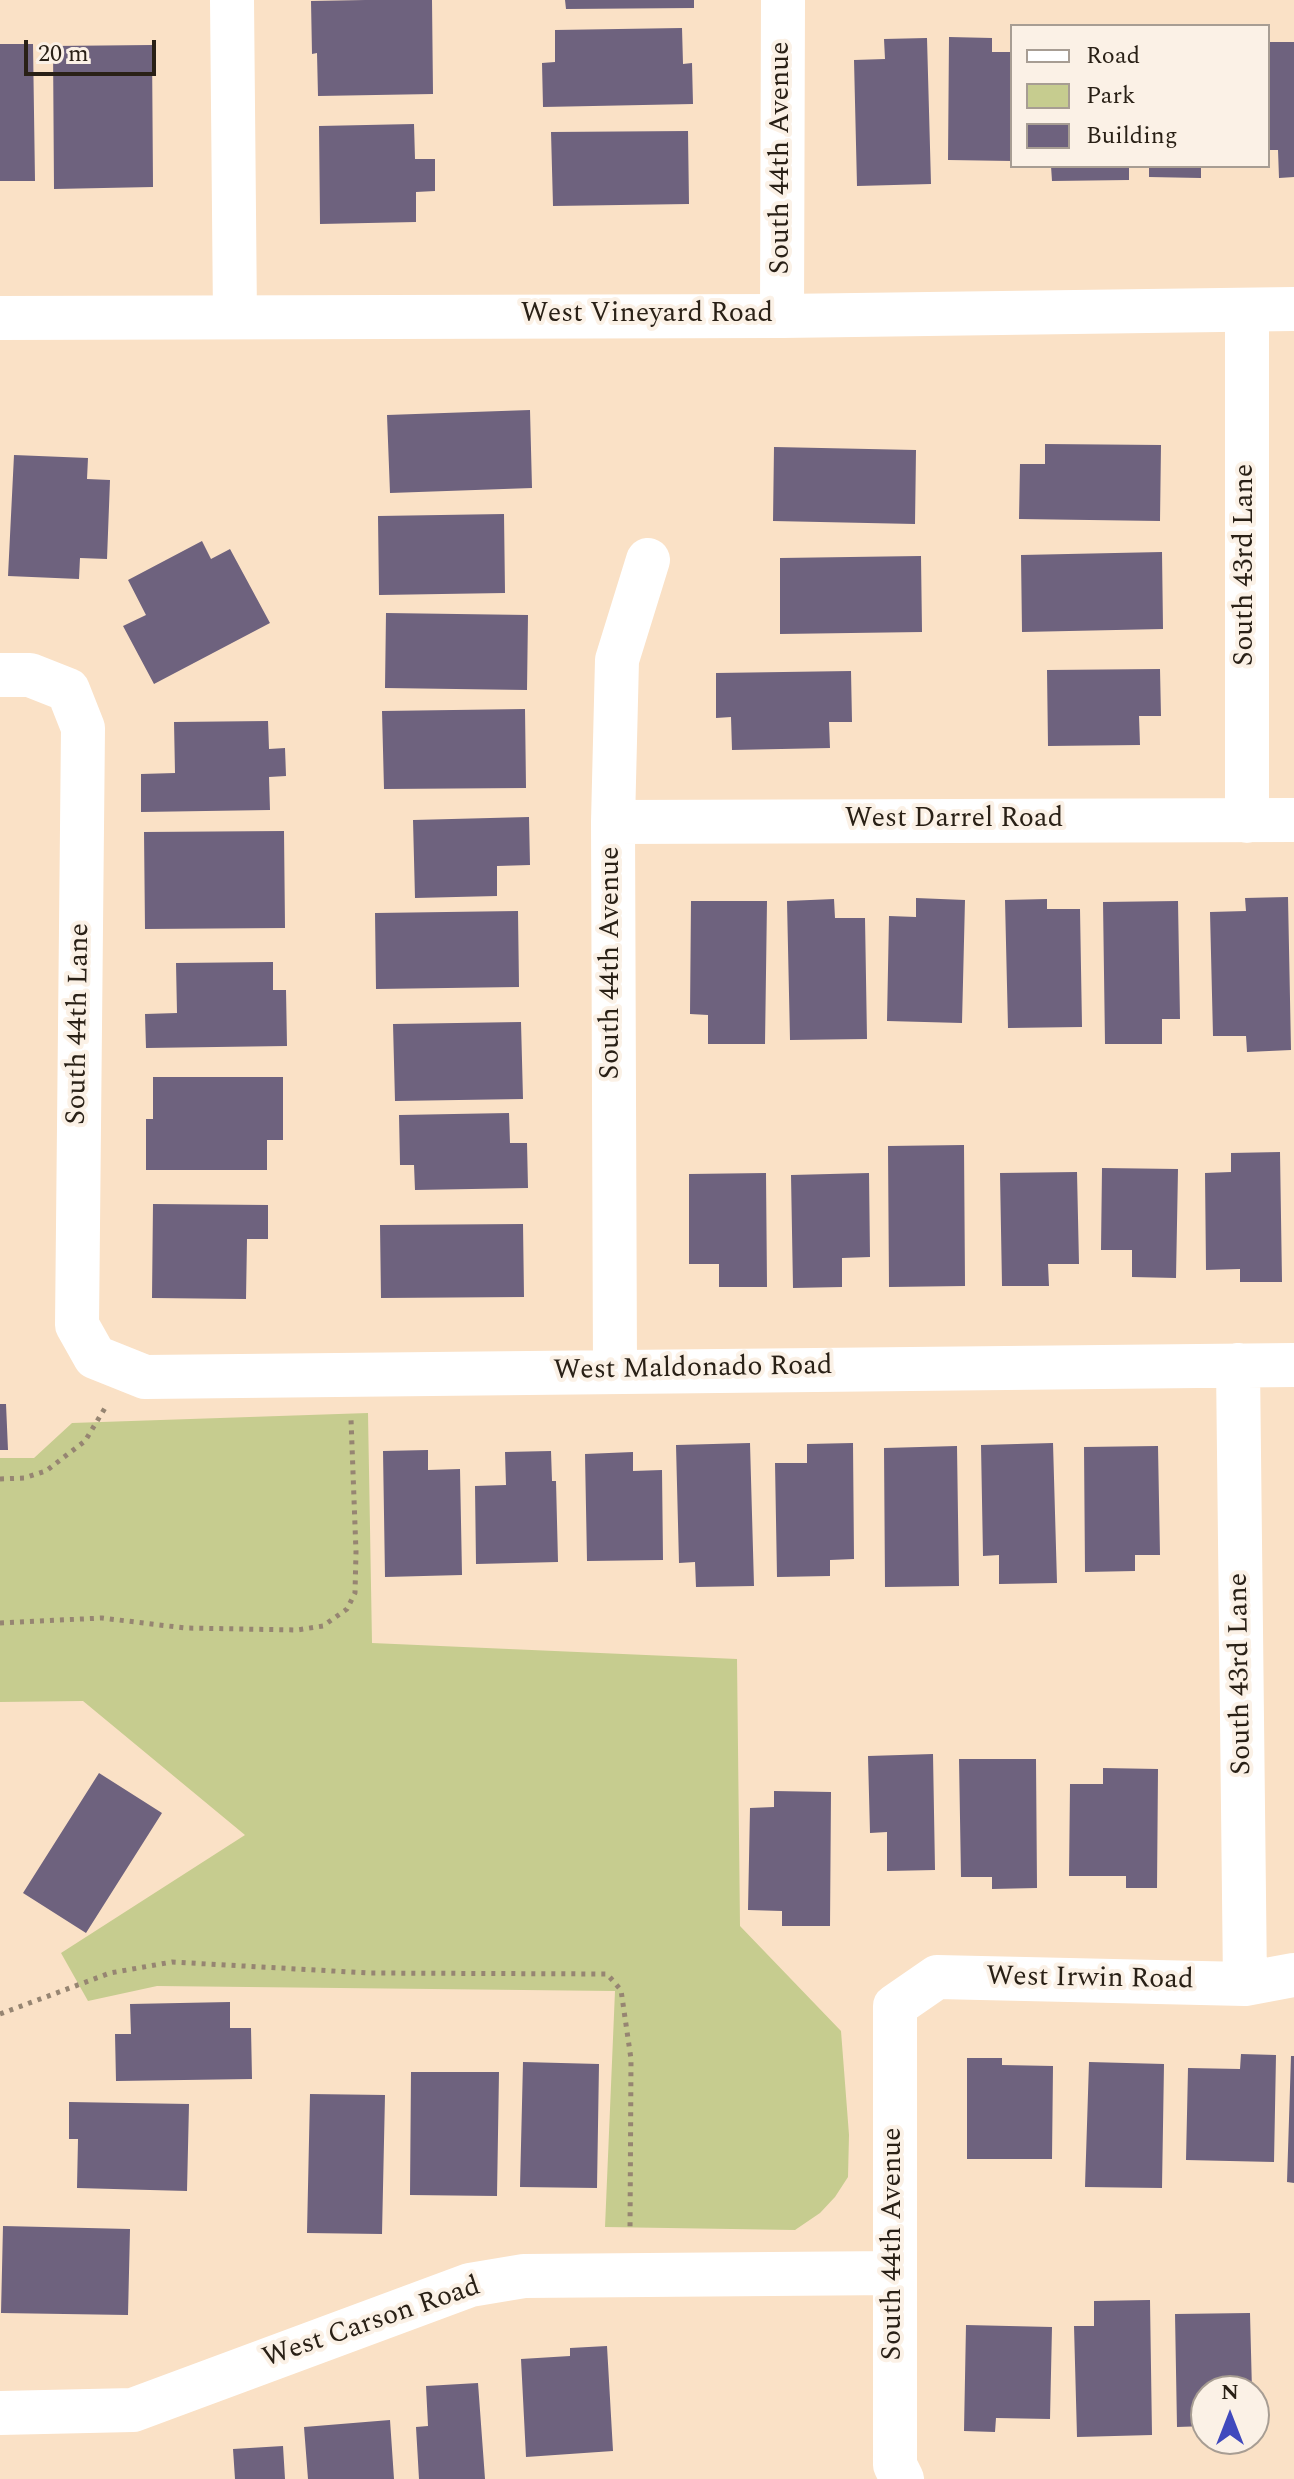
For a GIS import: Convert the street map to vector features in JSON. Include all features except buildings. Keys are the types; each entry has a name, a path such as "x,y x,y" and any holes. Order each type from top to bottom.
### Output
{"street":[{"path":"232,0 235,317"},
{"name":"South 44th Avenue","path":"782,316 783,0"},
{"name":"West Vineyard Road","path":"0,318 782,316 1294,309"},
{"name":"South 43rd Lane","path":"1247,310 1247,821"},
{"name":"South 44th Avenue","path":"615,1370 613,822 617,660 648,560"},
{"name":"South 44th Lane","path":"0,675 30,675 68,690 83,728 77,1325 112,1363"},
{"name":"West Darrel Road","path":"613,822 1294,820"},
{"name":"West Maldonado Road","path":"112,1363 145,1377 1294,1365"},
{"name":"South 43rd Lane","path":"1238,1365 1245,1984"},
{"name":"West Irwin Road","path":"895,2006 937,1977 1245,1984 1294,1975"},
{"name":"South 44th Avenue","path":"895,2006 895,2465 902,2479"},
{"name":"West Carson Road","path":"0,2413 133,2410 470,2285 524,2276 895,2273"}],"path":[{"path":"0,1479 24,1478 46,1471 85,1441 112,1363"},
{"path":"0,1623 102,1618 185,1628 297,1630 323,1626 347,1609 355,1593 356,1552 348,1374"},
{"path":"0,2014 110,1973 172,1962 369,1973 607,1974 621,1990 631,2059 630,2276"}],"green space":[{"path":"368,1413 372,1643 737,1659 740,1926 841,2031 849,2135 848,2177 820,2213 795,2230 605,2227 615,1991 157,1986 88,2001 61,1953 245,1835 83,1701 0,1702 0,1458 34,1458 72,1423"}]}
